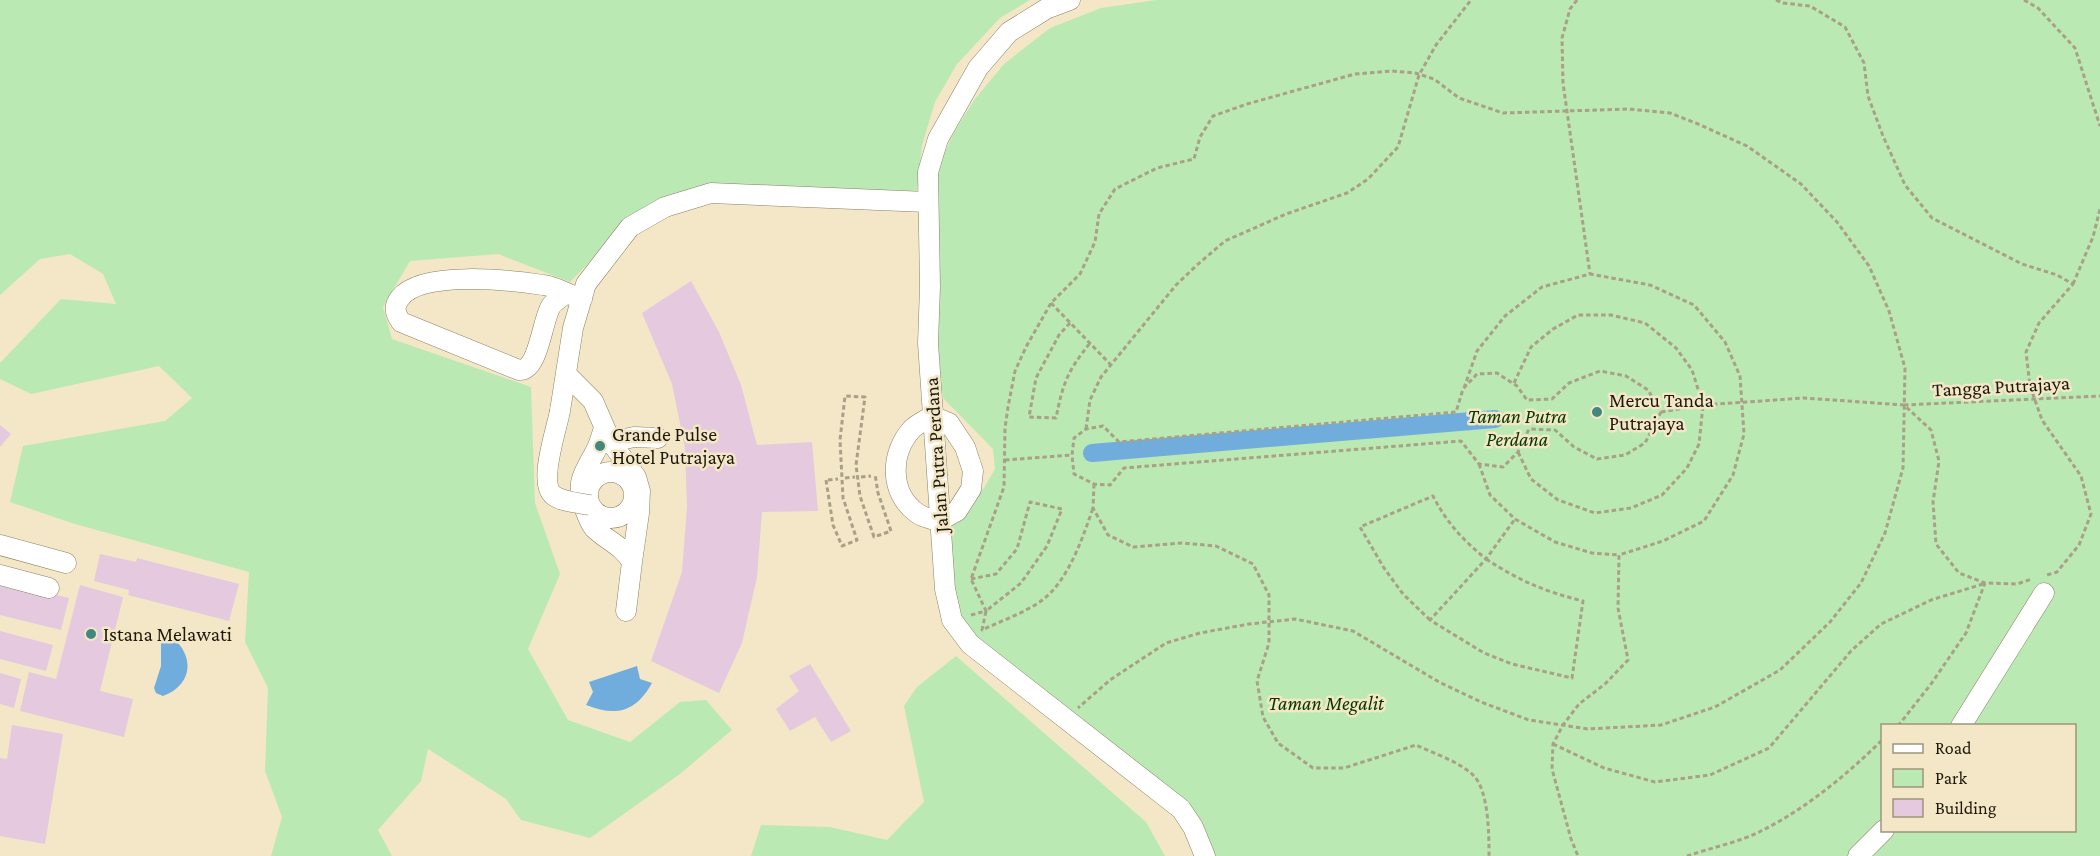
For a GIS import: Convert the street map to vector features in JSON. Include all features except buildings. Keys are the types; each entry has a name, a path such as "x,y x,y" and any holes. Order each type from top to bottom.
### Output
{"street":[{"name":"Jalan Putra Perdana","path":"1070,0 1046,9 1009,32 978,68 938,139 928,172 930,287 928,343 945,590 952,620 970,644 1180,809 1192,827 1204,856"},
{"path":"573,297 546,285 500,281 438,280 417,286 402,295 396,304 395,314 401,322 519,370 524,370 529,367 551,305 573,297 586,284 630,226 664,207 711,193 927,202"},
{"path":"573,297 573,328 567,375 547,469 550,491 554,496 590,505"},
{"path":"567,375 593,401 605,438 633,471 640,491 626,612"},
{"path":"932,416 949,423 965,447 974,471 971,489 957,511 939,521 918,514 901,496 895,471 900,447 913,428 932,416"},
{"path":"605,438 658,438"},
{"path":"605,438 585,469 581,480 581,498 588,518 595,529 621,548 632,562"},
{"path":"0,545 66,563"},
{"path":"0,575 49,588"},
{"path":"1962,724 2042,582"},
{"path":"1858,856 1883,832"}],"path":[{"path":"1086,429 1090,400 1101,377 1176,285 1225,241 1286,214 1347,193 1368,179 1398,147 1419,75 1436,45 1471,0"},
{"path":"1577,0 1570,9 1562,38 1563,83 1590,274"},
{"path":"1776,0 1810,6 1845,27 1864,63 1868,96 1887,146 1905,185 1932,218 2022,264 2057,275 2073,284"},
{"path":"2024,0 2038,8 2075,48 2100,126"},
{"path":"1065,719 1110,680 1166,644 1200,633 1295,619 1353,631 1439,682 1481,702 1529,720 1588,729 1661,725 1715,707 1780,670 1830,622 1861,583 1885,533 1904,468 1905,368 1889,311 1869,266 1837,222 1801,184 1748,146 1670,113 1628,109 1568,109 1537,113 1503,113 1459,98 1434,79 1419,75 1392,71 1355,74 1247,104 1213,116 1200,137 1194,159 1157,168 1115,189 1099,214 1095,242 1080,274 1051,303 1026,347 1015,372 1005,428 1004,487 971,579 986,611 982,630 1041,601 1053,590 1078,551 1093,508 1094,484"},
{"path":"1904,405 1931,430 1939,461 1933,502 1936,544 1959,573 1985,583 2017,584 2042,582 2057,572 2079,545 2091,514 2081,476 2042,420 2030,386 2026,352 2039,323 2073,284 2093,237 2100,209"},
{"path":"1590,274 1650,285 1694,305 1725,342 1740,376 1744,434 1733,475 1704,521 1663,541 1619,555 1592,553 1555,542 1515,519 1490,495 1479,464 1461,441 1124,468 1110,485 1094,484 1074,474 1072,455 1074,438 1086,429 1103,426 1119,442 1456,412 1463,389 1477,351 1505,316 1542,287 1590,274"},
{"path":"1051,303 1110,364"},
{"path":"1513,384 1532,347 1553,329 1578,315 1611,315 1645,323 1676,348 1692,370 1703,405 1699,444 1687,468 1662,495 1631,508 1594,513 1558,500 1532,479 1518,452"},
{"path":"1070,323 1059,335 1036,378 1029,417 1056,418 1062,388 1072,366 1090,344"},
{"path":"1463,389 1477,374 1497,373 1513,384 1527,400 1552,399 1569,383 1600,371 1626,376 1648,390 1661,412 1645,443 1625,455 1597,459 1574,447 1556,430 1528,429 1518,452 1503,466 1479,464"},
{"path":"838,479 827,480 834,525 842,546 857,540 843,498 840,440 845,396 865,398 856,465 861,496 874,537 891,531 873,475 861,477"},
{"name":"Tangga Putrajaya","path":"1661,412 1703,405 1804,398 1904,405 2100,396"},
{"path":"1005,460 1072,455"},
{"path":"845,478 855,477"},
{"path":"1433,496 1444,518 1486,559 1516,579 1550,593 1583,601 1572,678 1512,664 1484,653 1430,620 1404,594 1384,568 1360,527 1433,496"},
{"path":"952,620 986,611 1021,583 1047,546 1062,509 1030,502 1017,549 996,574 971,579"},
{"path":"1093,508 1108,534 1133,547 1182,543 1216,546 1253,564 1269,596 1269,643 1257,681 1263,717 1278,742 1312,768 1344,768 1416,745 1456,762 1475,777 1487,806 1489,856"},
{"path":"1430,620 1486,559 1515,519"},
{"path":"1578,856 1571,839 1552,769 1553,744 1563,725 1579,704 1605,684 1628,660 1618,608 1619,555"},
{"path":"1900,724 1931,684 1966,633 1985,583"},
{"path":"1553,744 1604,768 1655,782 1710,775 1769,748 1851,651 1881,624 1931,600 1985,583"},
{"path":"1687,856 1760,832 1807,803 1861,762 1881,741"}],"green space":[{"path":"0,0 1030,0 1000,18 957,64 935,102 922,145 917,191 719,186 627,224 570,282 498,254 410,261 383,307 392,339 531,387 535,503 560,574 528,649 568,720 630,742 680,702 706,700 732,730 680,774 590,838 521,820 506,799 428,749 421,781 378,830 392,856 271,856 282,817 265,771 268,688 245,642 249,572 75,524 10,502 23,446 165,421 192,398 159,366 31,394 0,379 0,363 61,299 116,304 103,274 70,254 40,259 0,295"},
{"name":"Taman Putra Perdana","path":"1156,0 2100,0 2100,856 1211,856 1195,821 991,656 957,611 945,540 952,523 964,507 984,488 995,469 993,449 944,399 936,374 936,201 939,165 954,132 975,99 1004,64 1050,28 1101,8"},
{"path":"956,656 1146,822 1165,856 751,856 761,825 830,827 887,840 924,802 904,706 917,687"}],"water":[{"path":"166,638 173,638 180,646 185,654 187,671 180,686 163,696 156,693 154,688 161,666 161,643"},
{"path":"637,666 640,679 652,683 646,693 632,706 607,711 586,705 593,692 589,682"}],"waterway":[{"path":"1092,453 1495,419"}],"place":[{"name":"Mercu Tanda Putrajaya","path":"1597,412"},
{"name":"Grande Pulse Hotel Putrajaya","path":"600,446"},
{"name":"Istana Melawati","path":"91,634"}],"park label":[{"name":"Taman Megalit","path":"1326,703"}]}
